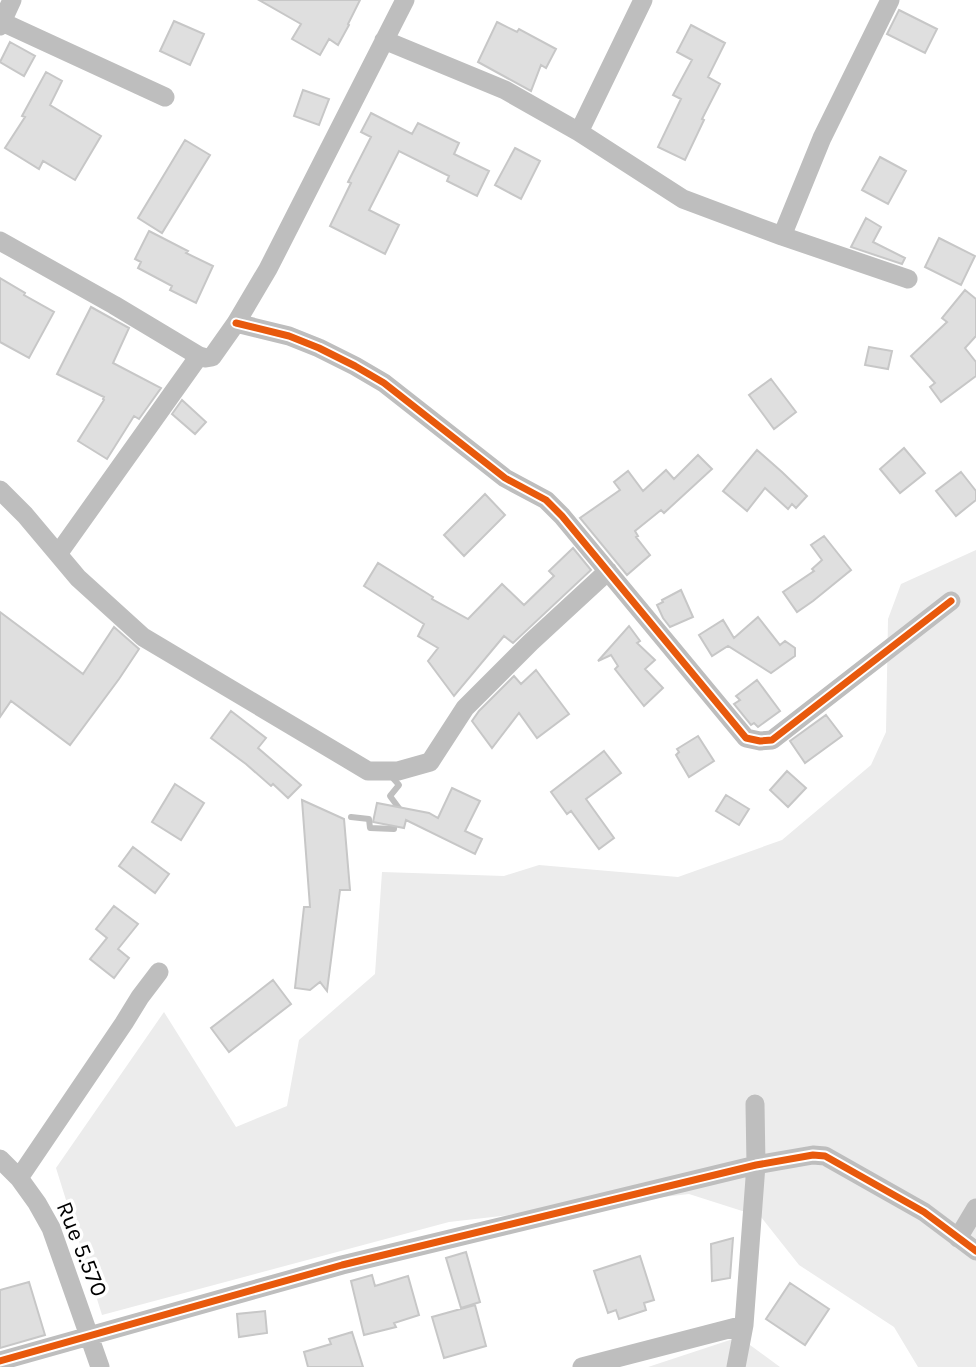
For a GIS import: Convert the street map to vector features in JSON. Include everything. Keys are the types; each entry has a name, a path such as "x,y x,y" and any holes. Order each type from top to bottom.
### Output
{"street":[{"path":"12,0 1,24 165,97"},
{"path":"0,241 199,356 212,357 268,269 405,0"},
{"path":"579,132 643,0"},
{"path":"782,236 822,138 890,0"},
{"path":"384,40 505,90 579,132 683,199 908,279"},
{"path":"236,323 289,337 355,366 384,383 505,478 546,500 746,738 772,740 951,601"},
{"path":"58,554 199,356"},
{"path":"0,490 78,578 143,637 368,771 398,771 430,762 465,708 608,571"},
{"path":"19,1178 140,996 159,972"},
{"path":"736,1367 744,1325 756,1165 755,1104"},
{"path":"0,1361 342,1265 756,1165 813,1155 825,1156 924,1212 976,1251"},
{"name":"Rue 5.570","path":"0,1159 19,1178 51,1228 100,1367"},
{"path":"958,1238 976,1209"},
{"path":"582,1367 744,1325"}],"shaded area":[{"path":"976,550 976,1367 918,1367 894,1327 799,1265 761,1217 689,1194 449,1222 102,1315 56,1168 164,1012 236,1127 287,1106 299,1040 375,974 382,872 504,876 539,865 678,877 782,840 871,765 886,732 888,619 901,584"},
{"path":"739,1337 780,1367 648,1367"}],"building":[{"path":"259,0 360,0 338,45 329,39 320,55 292,39 301,24"},
{"path":"899,10 937,29 925,53 887,34"},
{"path":"174,21 204,34 190,65 160,51"},
{"path":"497,22 517,32 519,29 556,49 546,68 541,65 531,91 478,62"},
{"path":"691,25 725,43 708,77 720,84 685,160 658,147 681,99 673,95 692,60 677,52"},
{"path":"10,42 35,56 24,76 0,62"},
{"path":"46,72 62,81 50,105 101,136 75,180 43,161 39,169 5,148 25,117 22,116"},
{"path":"303,90 329,99 319,125 294,116"},
{"path":"371,113 412,134 418,123 459,143 454,154 489,171 477,196 447,181 449,176 399,151 369,210 399,225 385,254 330,226 371,137 361,132"},
{"path":"185,140 210,155 162,233 138,218"},
{"path":"515,148 540,161 521,199 495,185"},
{"path":"880,157 906,171 888,204 862,190"},
{"path":"866,218 881,227 873,242 905,258 902,264 851,247"},
{"path":"149,231 213,266 196,303 170,290 172,286 138,268 141,262 135,259"},
{"path":"939,238 975,256 961,285 925,267"},
{"path":"0,278 54,312 29,358 0,342"},
{"path":"965,290 976,299 976,336 965,348 976,362 976,376 941,402 930,387 935,383 911,356 947,322 942,318"},
{"path":"91,307 129,328 113,363 161,388 139,419 134,416 107,459 78,441 104,397 57,374"},
{"path":"869,347 892,351 888,369 865,365"},
{"path":"771,379 796,412 774,429 749,395"},
{"path":"182,400 206,422 195,434 172,414"},
{"path":"904,448 925,473 900,493 880,469"},
{"path":"757,450 807,496 796,508 792,504 788,509 765,488 747,511 723,491"},
{"path":"698,455 712,469 664,513 661,510 635,531 638,536 636,537 650,555 627,575 580,518 620,490 614,482 628,471 643,491 666,470 674,479"},
{"path":"961,472 976,491 976,500 956,516 936,491"},
{"path":"485,494 505,515 464,556 444,535"},
{"path":"824,536 851,570 797,612 783,592 814,571 812,569 822,560 811,545"},
{"path":"573,548 591,570 513,643 504,636 454,696 428,661 438,648 418,636 424,624 364,586 378,563 468,619 502,584 524,605 554,576 549,571"},
{"path":"681,590 693,617 670,627 657,605"},
{"path":"0,612 83,674 114,627 139,649 70,745 11,701 0,717"},
{"path":"758,617 780,645 785,641 795,648 795,656 771,673 728,646 712,656 699,635 723,620 734,638"},
{"path":"629,626 640,641 637,643 655,660 645,669 663,688 644,706 615,669 618,666 611,655 598,661"},
{"path":"536,670 569,714 537,738 519,713 492,748 472,721 514,676 521,684"},
{"path":"757,680 780,711 758,727 754,723 751,725 734,704 740,700 736,696"},
{"path":"231,711 266,738 258,748 301,785 288,798 211,738"},
{"path":"826,715 842,736 805,763 790,741"},
{"path":"698,736 714,761 689,777 676,755 679,752 677,749"},
{"path":"604,751 621,773 586,799 614,838 599,849 571,811 567,814 551,792"},
{"path":"787,771 806,788 788,807 770,790"},
{"path":"175,784 204,803 181,840 152,822"},
{"path":"452,788 480,801 465,831 482,839 475,854 406,820 404,828 373,822 377,803 429,813 438,818"},
{"path":"726,795 749,809 739,825 716,811"},
{"path":"302,800 344,819 350,890 340,890 327,991 320,982 310,990 295,988 304,907 310,907"},
{"path":"133,847 169,874 155,893 119,866"},
{"path":"114,906 138,924 118,949 129,958 114,978 90,959 107,938 96,929"},
{"path":"273,980 291,1004 229,1052 211,1028"},
{"path":"733,1238 730,1278 712,1281 711,1244"},
{"path":"466,1252 480,1302 461,1308 446,1258"},
{"path":"640,1256 654,1300 644,1303 646,1310 619,1319 616,1310 608,1313 594,1271"},
{"path":"372,1275 375,1286 408,1276 419,1315 394,1323 396,1327 364,1335 351,1281"},
{"path":"29,1282 45,1335 0,1348 0,1290"},
{"path":"790,1283 829,1309 805,1345 766,1319"},
{"path":"475,1305 486,1346 444,1358 432,1317"},
{"path":"265,1311 267,1333 239,1337 237,1314"},
{"path":"352,1332 363,1367 308,1367 304,1352 331,1344 329,1339"}],"waterway":[{"path":"391,776 399,785 390,796 401,811"},
{"path":"351,817 369,819 370,828 394,829 395,820"}],"cycle path":[{"path":"236,323 289,336 355,366 384,383 505,478 546,500 746,738 772,740 951,601"},
{"path":"0,1361 342,1265 756,1165 813,1155 825,1156 924,1212 976,1251"}]}
